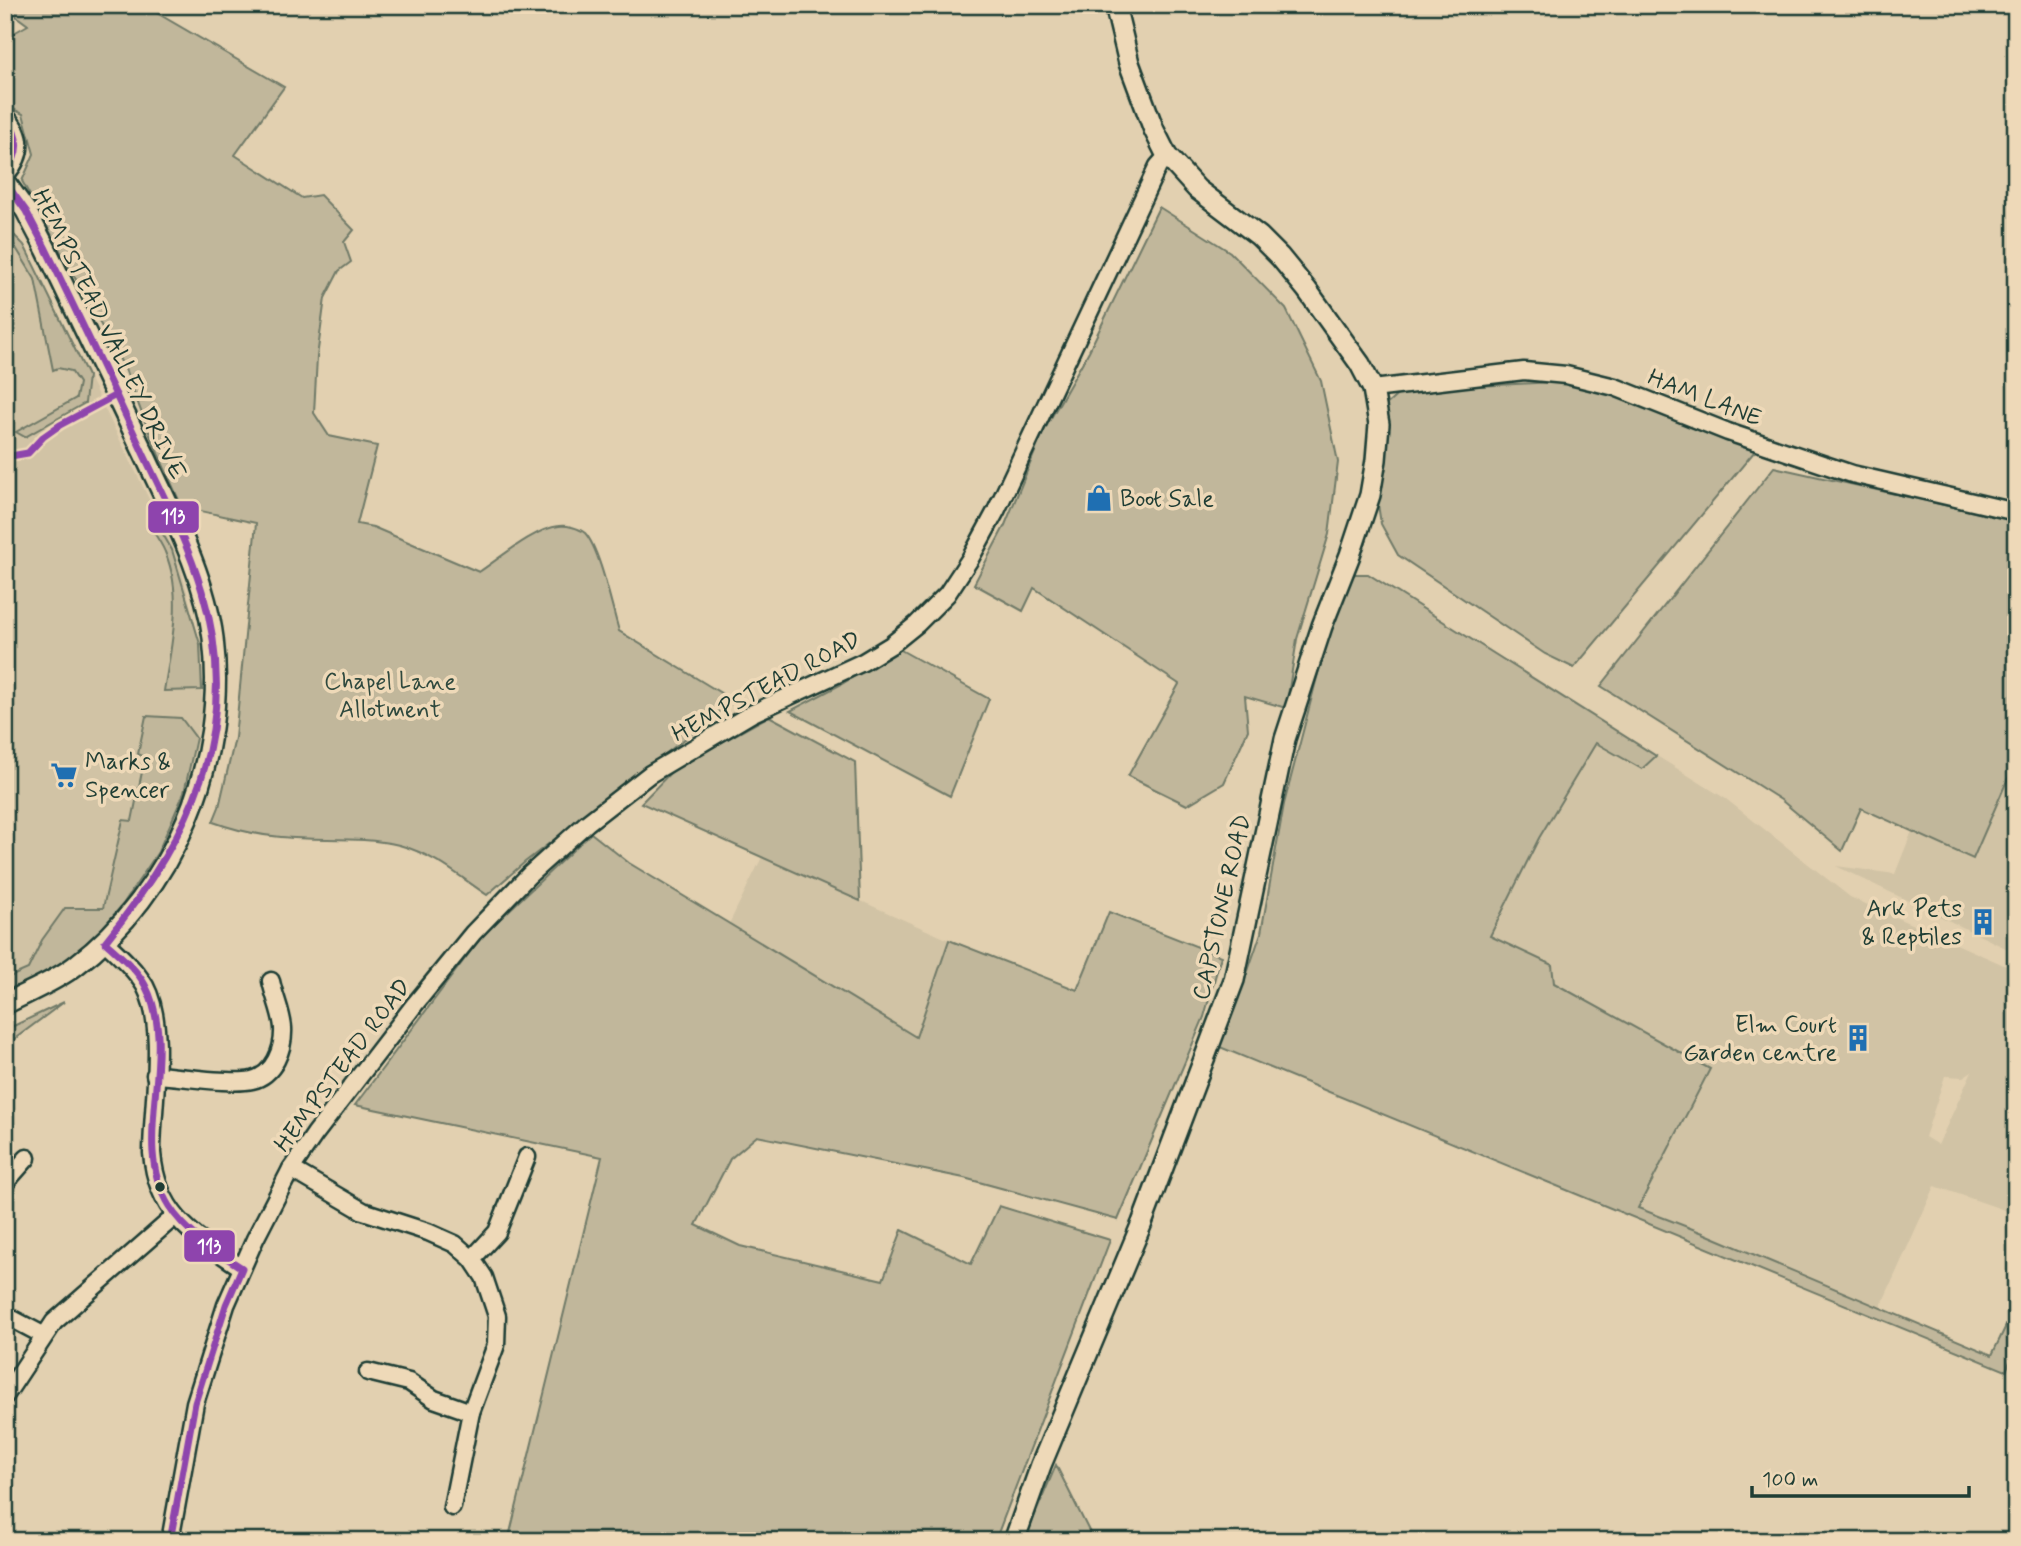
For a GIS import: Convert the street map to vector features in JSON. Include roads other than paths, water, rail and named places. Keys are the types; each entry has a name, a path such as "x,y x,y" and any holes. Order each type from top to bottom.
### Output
{"street":[{"name":"CAPSTONE ROAD","path":"1013,1541 1041,1465 1147,1211 1234,981 1284,739 1370,495 1377,460 1379,424 1373,389 1360,364 1280,257 1259,236 1197,189 1167,156 1154,130 1129,63 1115,5"},
{"path":"5,118 18,137 19,150 15,162 5,173"},
{"name":"HEMPSTEAD ROAD","path":"170,1541 195,1403 226,1305 273,1202 291,1169 323,1123 473,933 529,875 587,823 650,774 751,715 863,662 891,645 947,594 996,511 1158,166 1167,156"},
{"name":"HEMPSTEAD VALLEY DRIVE","path":"5,182 26,211 46,249 175,519 198,581 212,638 215,699 213,733 194,804 182,832 137,904 104,942 64,974 5,1004"},
{"name":"HAM LANE","path":"1373,389 1524,370 1566,375 1615,387 1728,432 1852,474 2016,512"},
{"path":"104,942 131,967 149,995 157,1035 152,1138 154,1172 160,1192 174,1217 197,1238 242,1268"},
{"path":"155,1075 236,1082 255,1080 263,1076 275,1063 283,1035 271,981"},
{"path":"472,1259 497,1232 527,1157"},
{"path":"5,1183 27,1158"},
{"path":"291,1169 363,1211 442,1237 472,1259 484,1277 494,1302 497,1330 493,1356 471,1412 452,1507"},
{"path":"5,1396 43,1335 67,1310 174,1217"},
{"path":"5,1315 43,1335"},
{"path":"368,1372 409,1382 435,1399 471,1412"}],"place":[{"name":"Boot Sale","path":"1099,498"},
{"name":"Marks & Spencer","path":"64,775"},
{"name":"Ark Pets & Reptiles","path":"1983,922"},
{"name":"Elm Court Garden centre","path":"1858,1038"}],"park label":[{"name":"Chapel Lane Allotment","path":"390,695"}]}
